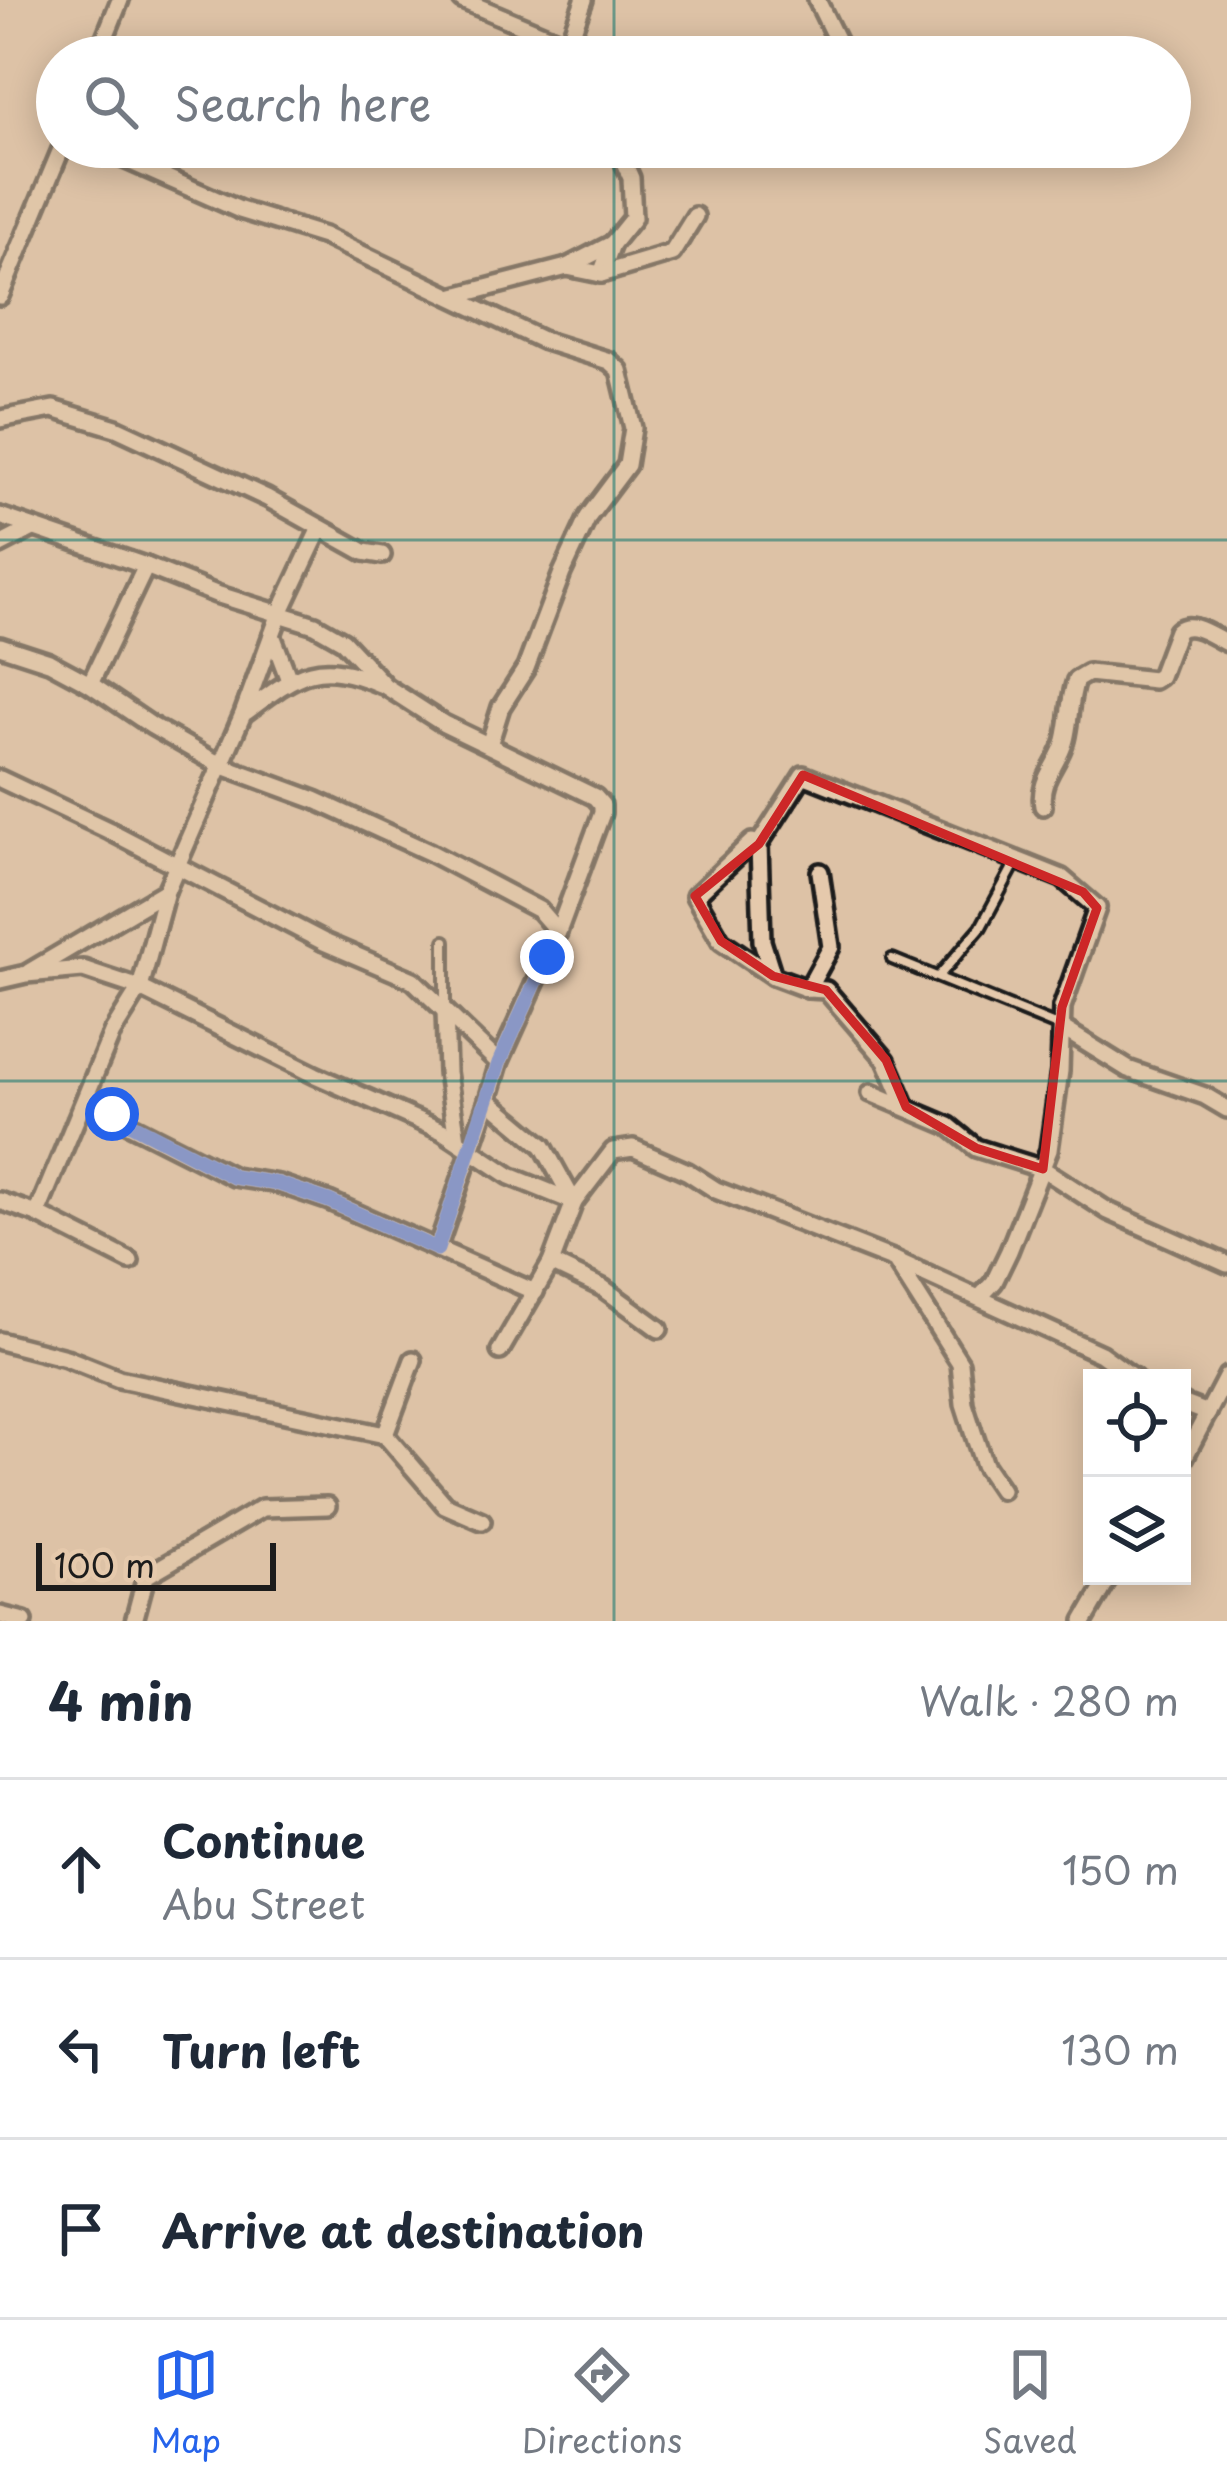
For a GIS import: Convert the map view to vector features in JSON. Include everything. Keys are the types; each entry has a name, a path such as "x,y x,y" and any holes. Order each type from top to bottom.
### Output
{"street":[{"path":"105,36 120,0"},
{"path":"462,0 539,36"},
{"path":"575,36 584,0"},
{"path":"817,0 835,36"},
{"path":"0,296 53,168"},
{"path":"145,168 240,210 324,236 542,340 608,361 619,370 633,428 627,465 588,517 526,668 501,707 489,745"},
{"path":"601,274 612,244 633,218 626,168"},
{"path":"567,267 601,274 672,253 695,216"},
{"path":"454,296 567,267 612,244"},
{"path":"0,419 53,409 86,419 155,444 364,552 382,555"},
{"path":"0,516 336,636 385,686 444,724 595,797 602,805 558,932 499,1063 488,1100 463,1146 437,1249"},
{"path":"0,545 33,528"},
{"path":"38,1214 112,1033 140,988 166,891 243,714 280,613 320,528"},
{"path":"90,684 146,566"},
{"path":"1043,806 1041,790 1065,741 1076,680 1088,673 1154,680 1183,626 1227,643"},
{"path":"272,635 289,680"},
{"path":"0,646 49,662 90,684 220,765 314,800 431,853 539,910 558,932"},
{"path":"243,714 289,680 314,670 334,669 385,686"},
{"path":"773,976 762,941 759,844 803,775 1062,878 1097,908 1062,1007 1049,1150 1010,1252 980,1298"},
{"path":"0,779 324,942 413,980 499,1063"},
{"path":"759,844 752,842 695,896 722,941 773,976 808,989 826,990 886,1060 906,1107"},
{"path":"808,989 831,947 820,872"},
{"path":"26,974 166,891"},
{"path":"0,980 83,969 140,988 463,1146 510,1176 574,1202"},
{"path":"445,1011 447,1072 463,1146"},
{"path":"1062,1028 1128,1069 1227,1108"},
{"path":"871,1093 949,1126 976,1148 1043,1169 1108,1210 1227,1264"},
{"path":"488,1100 543,1146 574,1202"},
{"path":"86,1102 234,1177 279,1184 329,1201 535,1292"},
{"path":"500,1352 551,1264 574,1202 613,1151 633,1148 716,1190 980,1298 1101,1354 1122,1369"},
{"path":"0,1202 38,1214 130,1261"},
{"path":"895,1260 960,1363 964,1404 973,1432 984,1465 1001,1490"},
{"path":"551,1264 603,1288 659,1329"},
{"path":"0,1341 66,1358 119,1379 385,1435 445,1505 482,1521"},
{"path":"385,1435 413,1360"},
{"path":"1191,1445 1227,1376"},
{"path":"1191,1406 1208,1413"},
{"path":"134,1621 146,1576 262,1508 327,1506"},
{"path":"1084,1621 1105,1585"},
{"path":"0,1615 23,1621"}],"lane":[{"path":"938,977 981,928 1017,859"},
{"path":"445,941 445,1011"},
{"path":"892,959 1062,1028"}],"highlighted area":[{"path":"803,775 1083,892 1097,908 1062,1007 1043,1169 976,1148 906,1107 886,1060 826,990 773,976 721,941 695,896 759,844"}],"route":[{"path":"112,1114 234,1177 279,1184 329,1201 437,1249 499,1063 547,957"}]}
